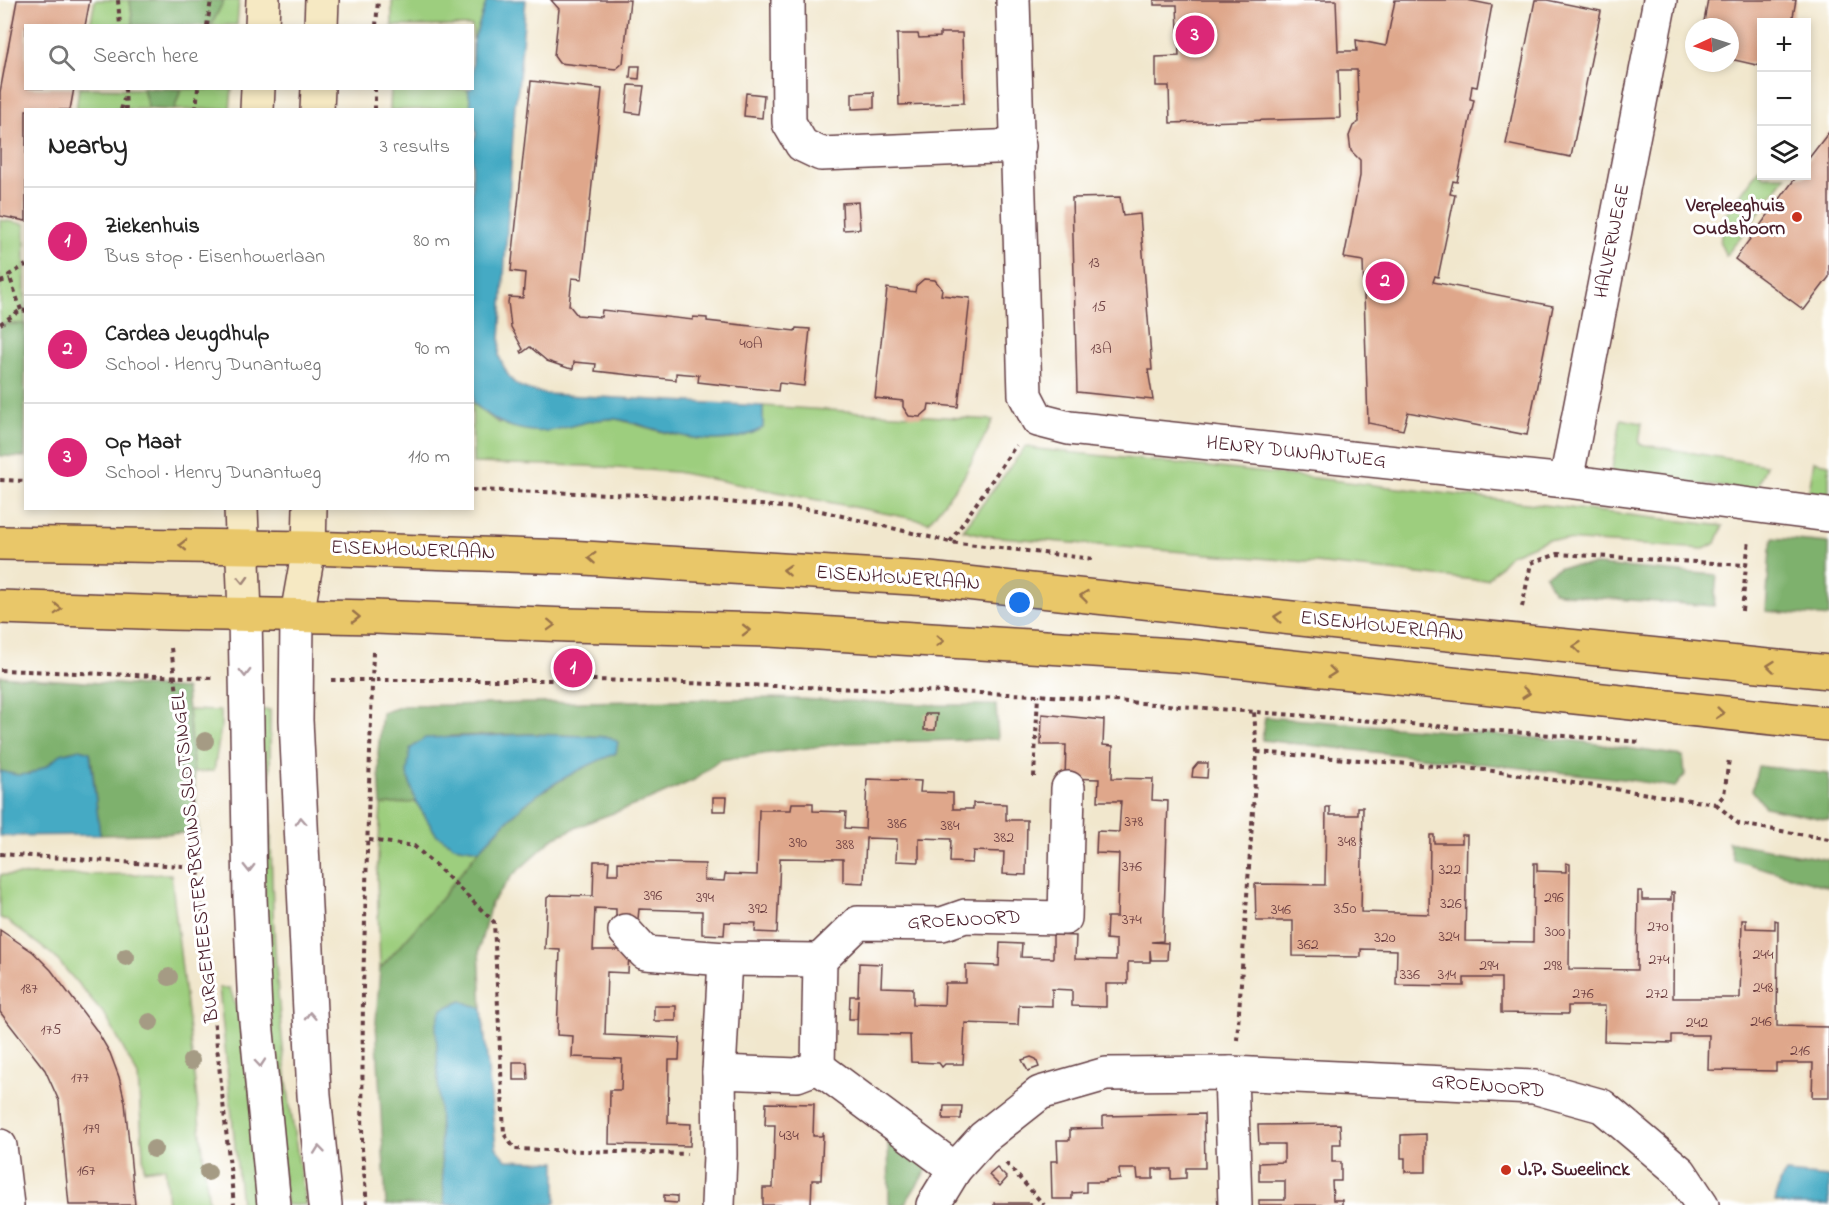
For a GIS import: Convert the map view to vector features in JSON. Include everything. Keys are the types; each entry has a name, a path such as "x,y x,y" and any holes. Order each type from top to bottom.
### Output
{"main road":[{"path":"262,24 263,0"},
{"path":"321,24 322,0"},
{"path":"257,108 258,90"},
{"path":"317,108 318,90"},
{"path":"242,510 244,614"},
{"path":"297,615 309,548 310,510"},
{"name":"EISENHOWERLAAN","path":"0,543 242,546 568,557 929,579 1314,621 1829,672"},
{"path":"0,607 769,630 1190,656 1829,724"}],"street":[{"path":"789,0 789,123 802,146 821,154 1018,146"},
{"path":"1013,0 1025,395 1038,420"},
{"name":"HALVERWEGE","path":"1566,481 1660,0"},
{"name":"HENRY DUNANTWEG","path":"1038,420 1070,428 1566,481 1753,507 1829,515"},
{"path":"244,614 250,898 255,1011 274,1205"},
{"path":"297,615 297,731 314,1095 325,1205"},
{"name":"GROENOORD","path":"820,960 858,923 942,924 965,916 1065,918 1068,788"},
{"path":"625,931 645,952 725,959 820,960 818,1067"},
{"path":"718,1205 725,959"},
{"path":"720,1072 797,1075 818,1067"},
{"path":"818,1067 955,1169"},
{"path":"1231,1073 1235,1205"},
{"name":"GROENOORD","path":"933,1205 955,1169 983,1138 1040,1094 1106,1074 1231,1073 1534,1087 1602,1106 1680,1172 1702,1205"},
{"path":"0,1146 7,1205"}],"path":[{"path":"118,0 120,24"},
{"path":"207,24 211,0"},
{"path":"376,24 378,0"},
{"path":"124,90 124,108"},
{"path":"196,108 198,90"},
{"path":"375,90 375,108"},
{"path":"0,324 23,310 9,275 24,266"},
{"path":"0,282 10,279"},
{"path":"950,542 1015,446 1038,420"},
{"path":"0,480 24,481"},
{"name":"EISENHOWERLAAN","path":"474,490 646,495 817,510 950,542 1105,560"},
{"path":"1742,611 1753,507"},
{"path":"1534,608 1522,607 1531,563 1558,554 1746,565"},
{"name":"BURGEMEESTER BRUINS SLOTSINGEL","path":"170,613 171,654 234,1205"},
{"path":"367,1205 362,1137 363,987 375,617"},
{"path":"0,670 245,678"},
{"path":"296,679 597,681 1038,695 1641,742"},
{"path":"1038,695 1033,786 1068,788"},
{"path":"1231,1073 1238,1033 1257,752 1254,712"},
{"path":"1257,752 1486,770 1716,804 1739,824 1829,839"},
{"path":"1716,804 1724,795 1729,759"},
{"path":"369,840 414,846 494,922 504,1134 515,1149 720,1155"},
{"path":"0,854 197,867"},
{"path":"983,1138 1044,1205"}],"green space":[{"path":"95,0 130,0 133,24 90,24"},
{"path":"130,0 224,0 212,24 133,24"},
{"path":"224,0 239,0 237,24 212,24"},
{"path":"392,0 487,0 474,39 474,24 392,24"},
{"path":"79,90 143,90 149,108 76,108"},
{"path":"144,90 181,90 175,108 149,108"},
{"path":"181,90 232,90 230,108 175,108"},
{"path":"391,90 468,90 472,108 390,108"},
{"path":"1757,172 1757,180 1783,180 1726,256 1720,243 1724,217"},
{"path":"0,220 24,224 24,324 0,324"},
{"path":"0,324 24,324 24,457 0,456"},
{"path":"474,405 498,423 617,419 666,433 714,440 733,439 763,428 763,406 993,420 963,478 929,522 676,472 586,466 474,463"},
{"path":"1621,419 1642,423 1639,444 1766,465 1756,491 1611,474"},
{"path":"1026,446 1723,526 1716,543 1704,549 1548,539 1510,555 1488,579 1475,580 1296,561 988,536 963,530"},
{"path":"1814,461 1829,464 1829,499 1808,497"},
{"path":"1773,538 1829,543 1829,617 1766,611 1770,549"},
{"path":"1597,565 1717,575 1714,606 1587,597 1554,592 1545,575 1560,567"},
{"path":"0,676 186,689 199,833 100,835 90,752 70,751 45,767 25,775 0,771"},
{"path":"774,698 996,705 998,739 845,743 719,760 694,780 555,837 512,876 491,903 479,949 482,1009 461,1001 442,1009 441,1156 445,1205 386,1205 376,1022 380,969 440,900 479,850 510,818 536,795 583,767 616,753 610,737 532,734 451,736 407,774 416,802 381,805 378,752 382,713 403,706"},
{"path":"188,710 221,711 221,727 214,771 194,772"},
{"path":"259,710 270,710 271,837 279,1005 287,1087 306,1205 286,1205 270,1050"},
{"path":"1265,717 1576,741 1683,756 1685,775 1675,787 1623,779 1262,740"},
{"path":"1758,766 1829,774 1829,820 1765,807 1752,790"},
{"path":"416,802 436,834 454,846 479,850 440,900 380,969 377,876 381,805"},
{"path":"1728,842 1829,860 1829,887 1733,860"},
{"path":"171,874 209,1205 168,1205 165,1167 144,1170 138,1076 105,1015 54,956 6,920 0,918 0,875"},
{"path":"219,988 230,988 244,1034 263,1205 241,1205"},
{"path":"888,1130 930,1165 904,1205 889,1205"}],"water":[{"path":"487,0 526,0 515,104 499,356 507,374 520,387 546,394 763,406 763,428 735,438 720,440 676,435 615,419 592,421 548,431 536,431 503,423 474,404 474,140 476,134 474,108 471,108 468,90 474,90 474,39"},
{"path":"532,734 610,737 618,742 616,753 565,777 529,801 506,821 479,850 454,846 436,834 416,802 407,774 410,749 425,738"},
{"path":"80,749 90,752 100,835 0,836 0,771 17,775 30,774 48,765 61,754"},
{"path":"462,1001 482,1009 496,1147 506,1160 556,1162 556,1202 552,1205 445,1205 436,1025 442,1009"},
{"path":"1786,1173 1829,1177 1829,1205 1789,1205 1775,1202 1779,1183"}],"building":[{"path":"17,0 90,0 85,24 24,24 24,90 74,90 70,108 24,108 24,221 0,216 0,92"},
{"path":"551,0 630,0 623,63 616,69 559,63 554,56 559,9"},
{"path":"1154,0 1336,0 1338,51 1357,51 1356,40 1386,46 1395,0 1467,0 1492,5 1477,87 1472,86 1470,99 1474,100 1457,182 1453,181 1450,194 1455,195 1438,277 1435,276 1433,282 1553,306 1527,435 1408,412 1403,430 1368,423 1363,261 1344,258 1360,176 1360,160 1351,151 1349,136 1353,126 1359,122 1357,70 1338,70 1340,118 1170,123 1169,86 1156,86 1156,57 1179,56 1177,5 1154,5"},
{"path":"1535,0 1547,0 1601,11 1571,157 1506,144"},
{"path":"1708,0 1796,0 1793,18 1757,18 1757,65 1739,61 1739,18 1705,18"},
{"path":"940,33 962,33 964,103 899,105 897,34 918,34 919,38 940,37"},
{"path":"631,66 640,66 639,79 630,78"},
{"path":"531,81 602,89 582,279 572,278 569,305 577,315 601,317 602,310 693,320 693,317 707,318 707,321 795,331 796,328 810,329 804,386 779,383 778,391 698,382 699,375 676,373 676,380 595,371 596,364 574,362 573,369 547,361 530,347 522,353 523,349 511,327 508,302 509,297 523,298 525,273 511,271"},
{"path":"629,85 644,86 640,114 626,112"},
{"path":"874,92 874,108 852,109 852,93"},
{"path":"746,93 764,95 762,118 744,116"},
{"name":"Verpleeghuis Oudshoorn","path":"1829,132 1829,277 1804,310 1735,259 1794,180 1811,180 1811,155"},
{"path":"1120,197 1123,216 1140,214 1152,370 1148,370 1153,400 1077,392 1072,198"},
{"path":"858,202 860,229 843,230 842,203"},
{"path":"924,279 935,280 942,289 941,295 970,298 958,407 929,404 928,410 920,417 909,416 903,407 903,401 875,398 887,288 915,292 916,286"},
{"path":"925,714 937,714 935,730 924,730"},
{"path":"1042,714 1104,720 1103,745 1113,746 1112,778 1153,779 1152,800 1168,801 1163,941 1151,942 1168,943 1167,960 1151,960 1150,950 1150,962 1128,962 1128,984 1106,984 1106,1007 1072,1006 1072,990 1052,989 1052,1006 1019,1005 1018,1025 965,1023 963,1064 945,1064 942,1067 939,1063 911,1062 910,1035 857,1034 858,999 857,1019 849,1019 850,996 858,996 859,963 882,964 881,987 913,988 913,1004 944,1005 945,983 966,983 966,965 999,966 1000,943 1022,944 1021,957 1053,958 1053,935 1076,936 1075,959 1116,960 1116,940 1106,939 1107,917 1117,917 1119,854 1096,853 1097,831 1119,832 1121,801 1098,801 1099,779 1065,778 1066,745 1041,745"},
{"path":"1198,763 1208,763 1207,778 1192,777 1193,769"},
{"path":"867,779 921,781 920,792 953,793 953,809 973,809 973,803 1006,804 1006,820 1027,820 1026,875 1003,874 1004,852 973,851 972,863 950,862 951,839 919,838 919,862 896,861 897,839 866,838 864,883 843,882 843,859 780,858 777,933 755,932 756,923 725,922 724,935 702,934 702,911 639,909 638,919 616,918 616,909 595,908 593,950 629,950 628,973 607,972 605,1035 680,1038 679,1060 669,1060 668,1123 691,1124 690,1146 609,1144 610,1090 621,1090 622,1059 572,1057 573,1036 557,1035 560,950 545,949 547,898 551,895 593,896 594,861 609,861 608,874 618,874 618,862 705,864 704,880 724,881 725,874 757,875 759,810 791,810 792,803 813,803 813,811 846,812 845,828 865,829"},
{"path":"713,797 727,797 726,811 713,811"},
{"path":"1326,807 1330,807 1330,815 1358,815 1358,807 1363,807 1361,912 1429,914 1430,835 1434,835 1434,843 1462,843 1462,835 1467,835 1465,941 1533,942 1534,863 1537,863 1537,871 1566,872 1566,863 1570,864 1569,969 1637,970 1638,891 1642,891 1642,900 1671,900 1671,892 1674,892 1673,998 1740,998 1742,920 1746,920 1746,928 1775,929 1775,920 1778,921 1777,1026 1829,1027 1829,1098 1812,1098 1813,1063 1776,1063 1776,1071 1708,1070 1709,1035 1672,1035 1672,1043 1604,1041 1605,1006 1568,1006 1568,1014 1501,1013 1501,978 1464,978 1464,986 1396,985 1397,950 1361,949 1361,957 1293,956 1293,921 1256,921 1255,884 1325,885"},
{"path":"0,930 33,952 51,970 97,1031 110,1053 125,1102 135,1205 69,1205 59,1101 45,1070 0,1012"},
{"path":"654,1006 676,1006 676,1021 654,1021"},
{"path":"1031,1057 1036,1059 1039,1067 1028,1071 1022,1060"},
{"path":"513,1062 527,1062 528,1080 513,1080"},
{"path":"766,1103 814,1104 813,1136 823,1134 821,1180 812,1180 811,1205 763,1205 763,1188 773,1188 775,1125 765,1125"},
{"path":"944,1106 962,1106 961,1119 943,1119"},
{"path":"1204,1114 1205,1168 1186,1168 1186,1178 1171,1179 1171,1169 1153,1169 1153,1179 1138,1179 1137,1169 1119,1169 1120,1179 1086,1182 1086,1192 1072,1193 1072,1199 1052,1199 1051,1161 1058,1161 1057,1140 1070,1140 1070,1129 1103,1128 1103,1116"},
{"path":"1340,1124 1341,1144 1332,1144 1332,1162 1341,1162 1341,1181 1332,1181 1333,1200 1342,1200 1342,1205 1259,1205 1259,1200 1285,1200 1285,1181 1259,1181 1259,1163 1284,1162 1284,1144 1259,1144 1258,1125"},
{"path":"1426,1134 1426,1172 1405,1172 1405,1158 1401,1158 1401,1135"},
{"path":"997,1168 1007,1178 1000,1186 989,1175"},
{"path":"664,1195 677,1196 677,1203 664,1202"},
{"path":"994,1203 1031,1203 1031,1205 994,1205"}],"place":[{"name":"Op Maat","path":"1195,35"},
{"name":"Verpleeghuis Oudshoorn","path":"1797,217"},
{"name":"Cardea Jeugdhulp","path":"1385,281"},
{"name":"Ziekenhuis","path":"573,668"},
{"name":"J.P. Sweelinck","path":"1506,1170"}]}
